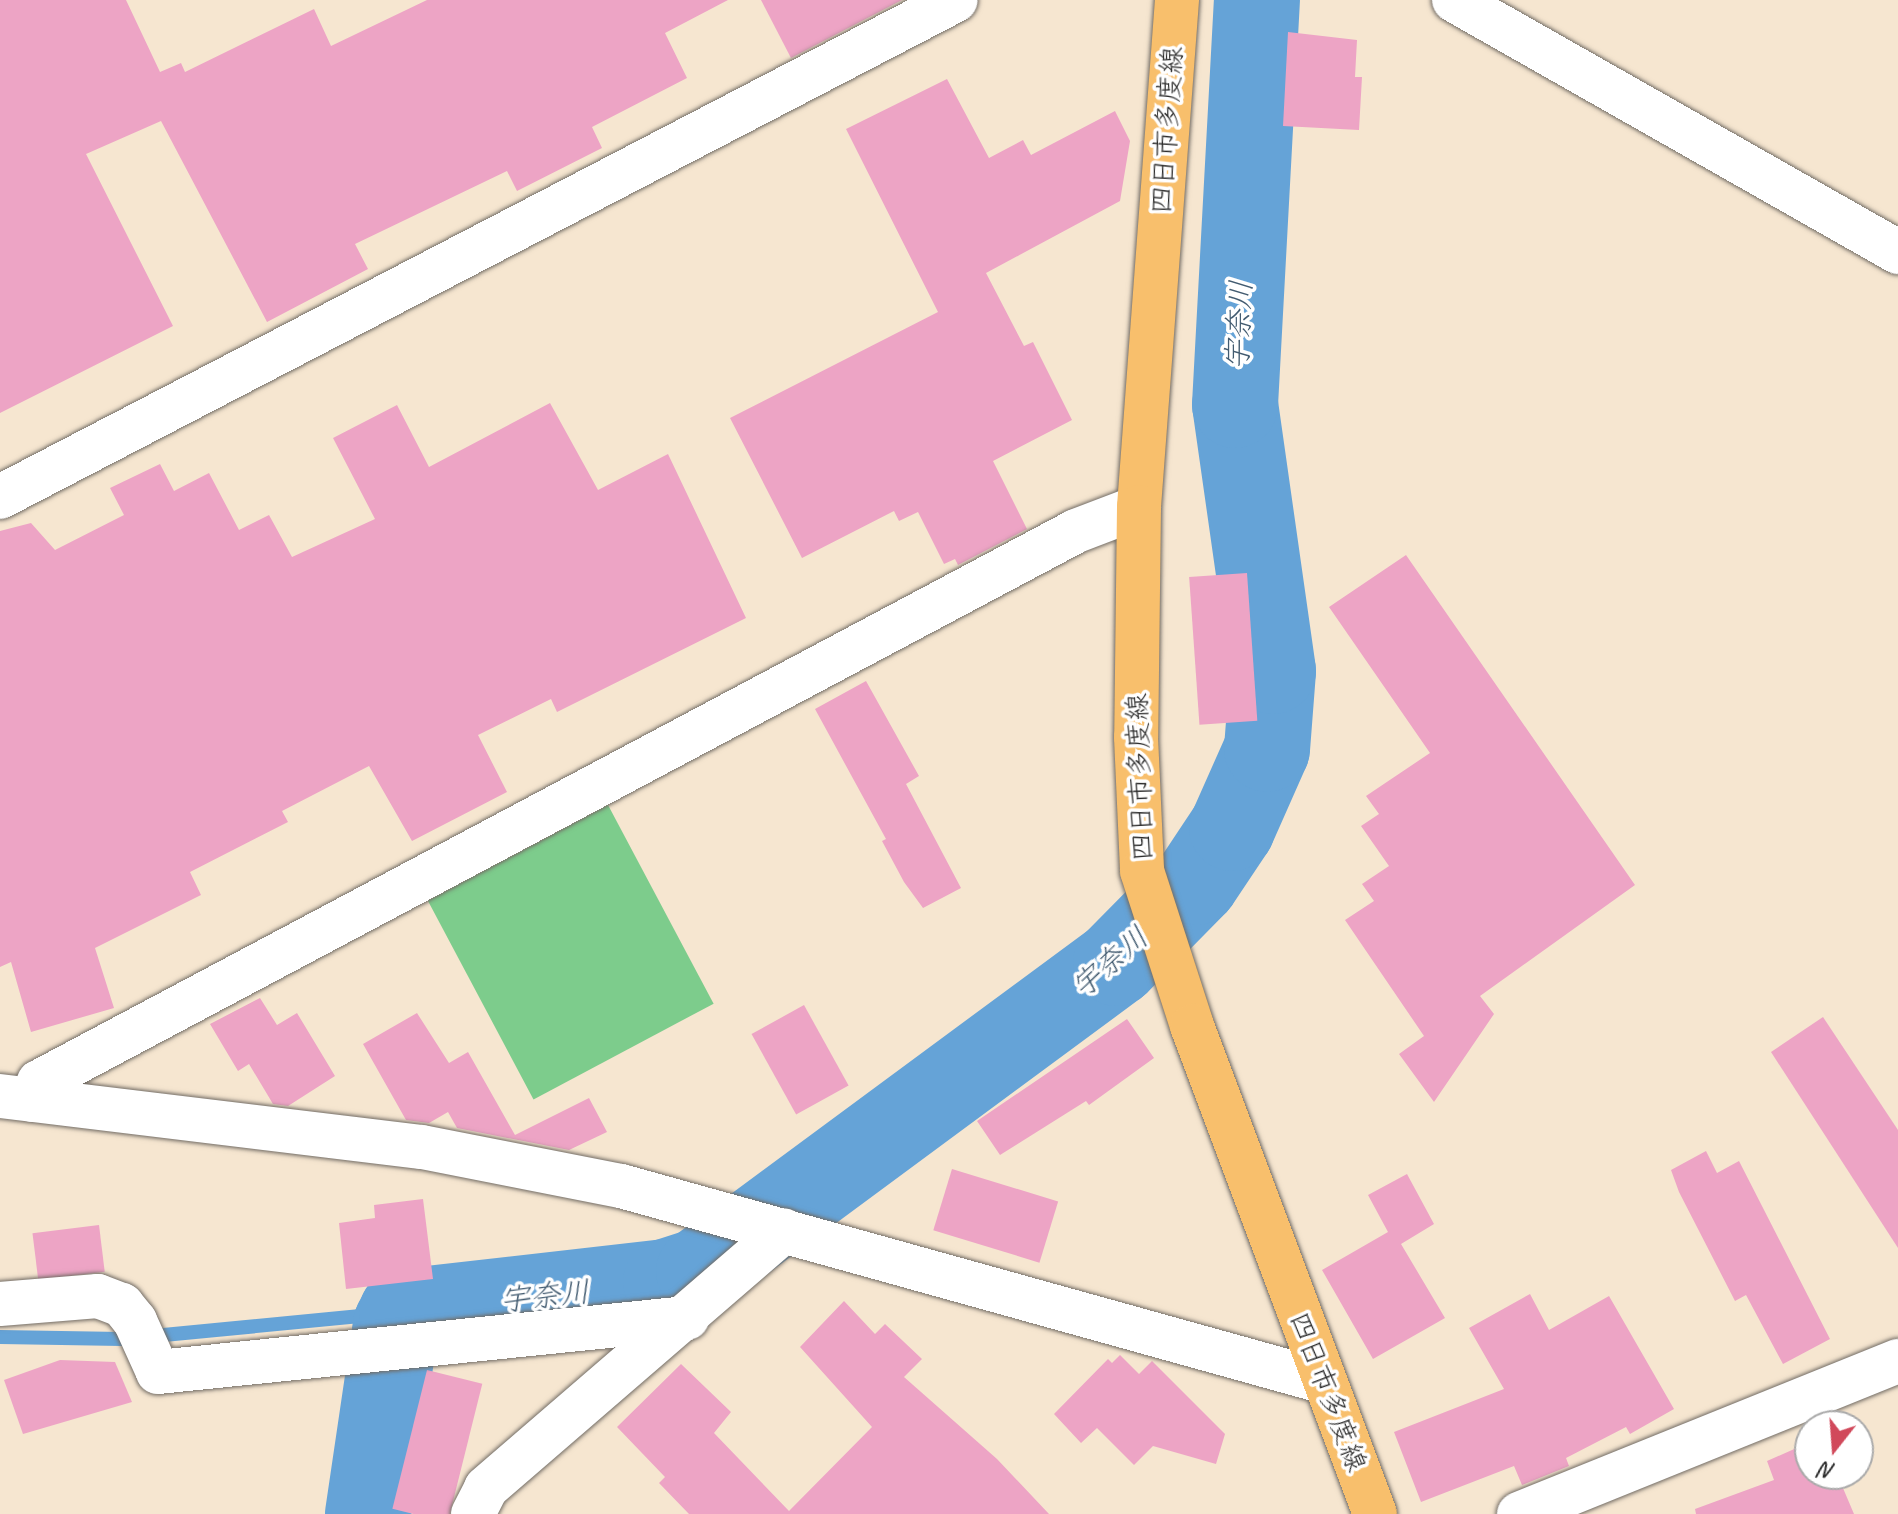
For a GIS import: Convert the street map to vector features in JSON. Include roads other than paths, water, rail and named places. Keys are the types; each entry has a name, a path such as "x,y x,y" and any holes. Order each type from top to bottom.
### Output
{"main road":[{"name":"四日市多度線","path":"1177,0 1139,507 1136,737 1142,871 1322,1381 1375,1514"}],"street":[{"path":"0,497 956,0"},
{"path":"1454,0 1898,252"},
{"path":"16,1098 39,1082 1076,531 1139,507"},
{"path":"16,1098 422,1147 621,1186 1322,1381"},
{"path":"473,1514 486,1488 687,1318 780,1230"},
{"path":"0,1304 98,1296 122,1305 143,1337 158,1372 687,1318"},
{"path":"1519,1514 1898,1361"}],"waterway":[{"name":"宇奈川","path":"368,1514 396,1324 402,1312 666,1282 699,1271 1116,963 1196,882 1232,828 1267,749 1273,671 1235,405 1257,0"},
{"path":"0,1337 122,1339 402,1312"}]}
